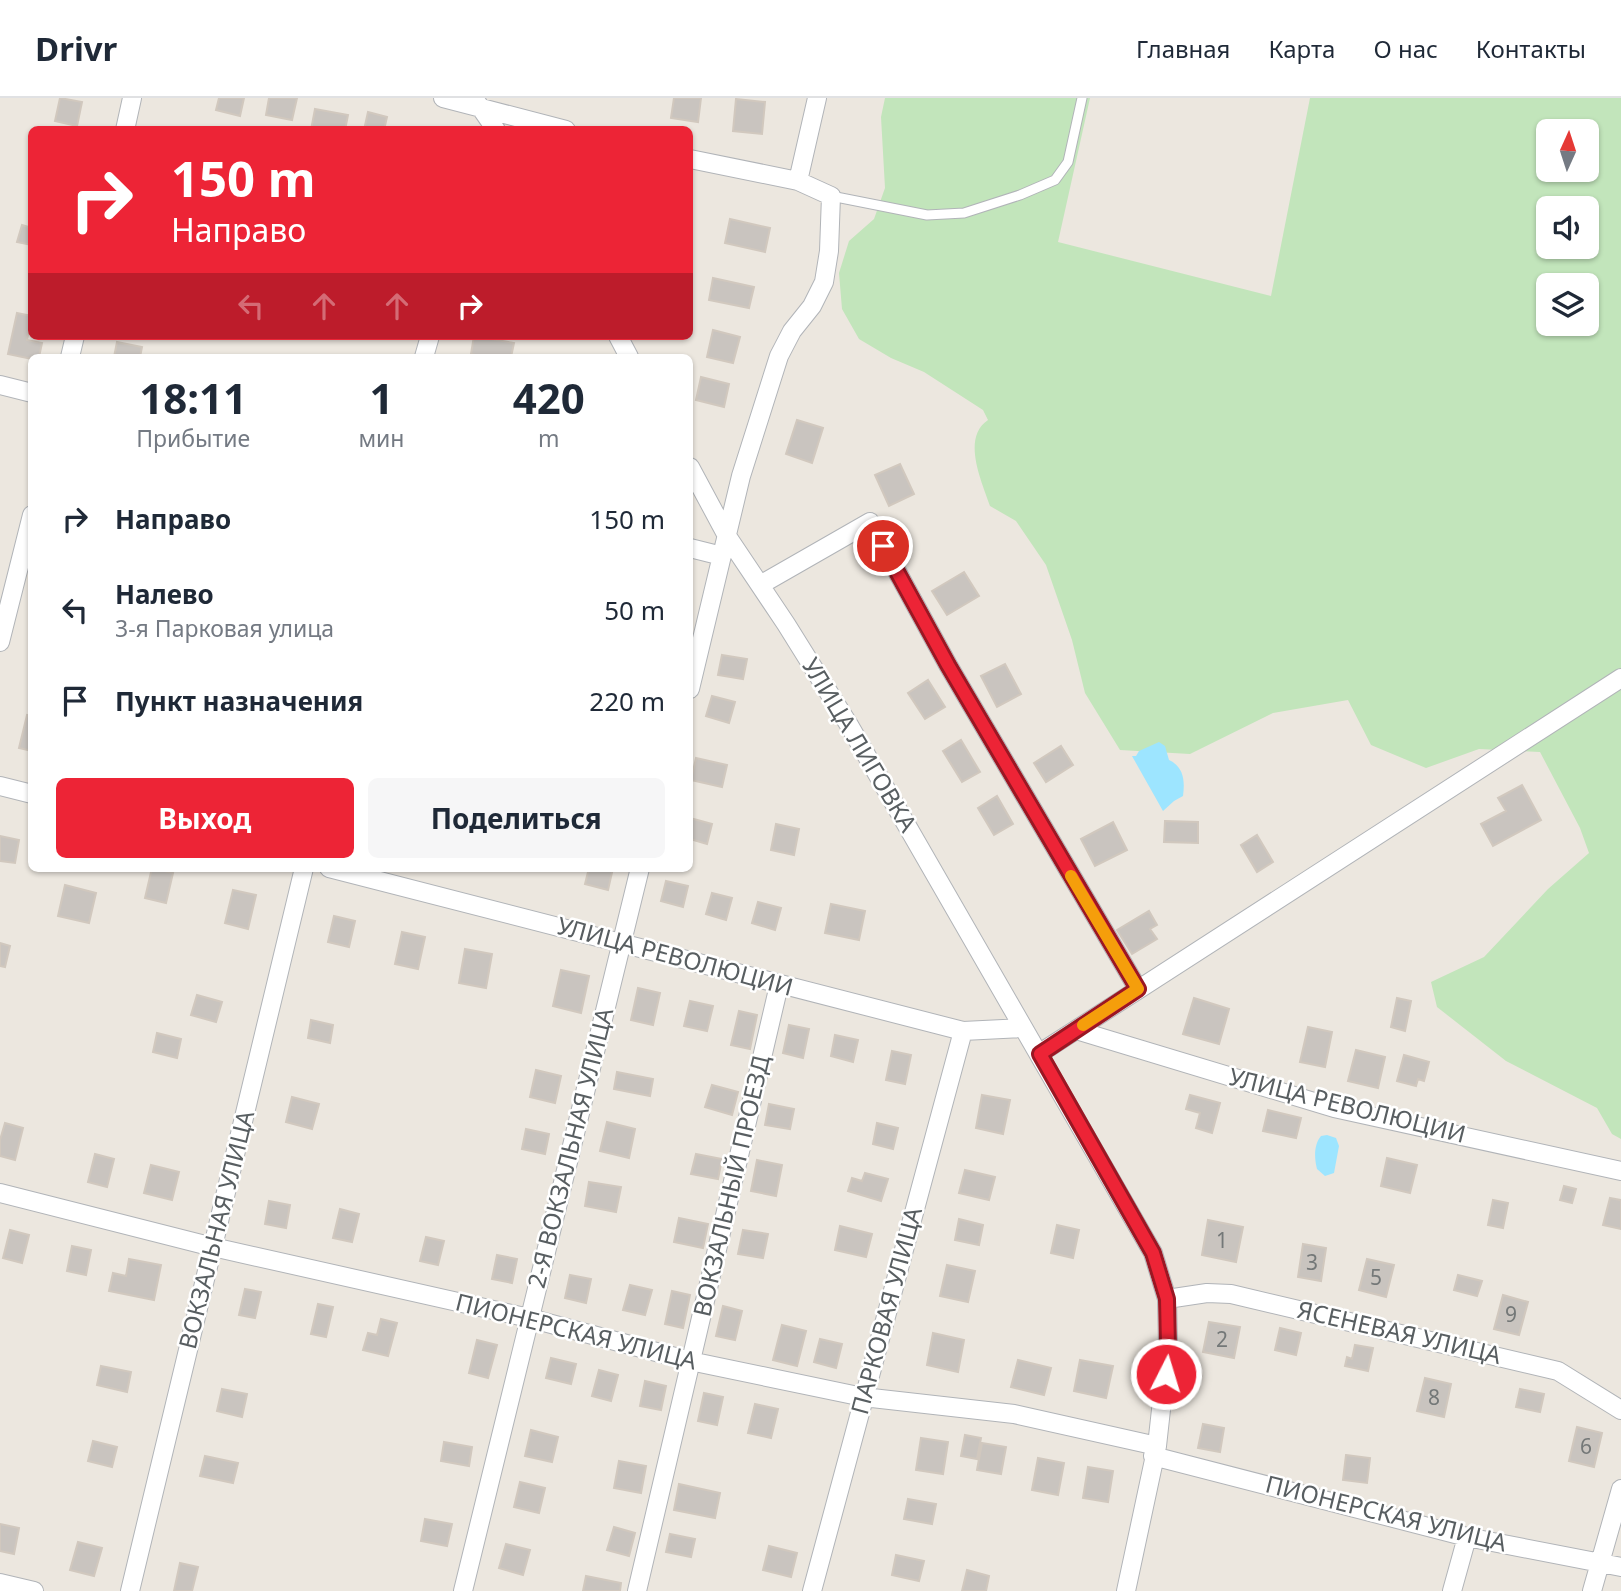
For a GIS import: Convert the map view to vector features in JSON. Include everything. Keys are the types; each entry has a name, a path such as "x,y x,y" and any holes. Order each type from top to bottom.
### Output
{"street":[{"path":"126,126 132,98"},
{"path":"443,98 480,112 547,126"},
{"path":"798,181 817,98"},
{"path":"480,112 492,126"},
{"path":"693,160 798,181 831,196 829,251 824,282 812,306 792,331 779,356 741,476 693,677"},
{"path":"0,385 28,392"},
{"name":"УЛИЦА ЛИГОВКА","path":"693,473 727,536 849,725 1153,1253 1167,1299 1168,1346 1155,1451 1126,1591"},
{"path":"760,585 870,522 948,665 1138,989"},
{"path":"0,642 28,531"},
{"path":"693,549 722,556"},
{"path":"1040,1054 1621,678"},
{"path":"0,786 28,793"},
{"name":"ВОКЗАЛЬНАЯ УЛИЦА","path":"130,1591 303,872"},
{"name":"УЛИЦА РЕВОЛЮЦИИ","path":"345,872 963,1031 1023,1028"},
{"name":"2-Я ВОКЗАЛЬНАЯ УЛИЦА","path":"463,1591 639,872"},
{"name":"ВОКЗАЛЬНЫЙ ПРОЕЗД","path":"637,1591 779,985"},
{"name":"УЛИЦА РЕВОЛЮЦИИ","path":"1076,1030 1334,1108 1621,1171"},
{"name":"ПАРКОВАЯ УЛИЦА","path":"812,1591 963,1031"},
{"name":"ПИОНЕРСКАЯ УЛИЦА","path":"0,1193 213,1247 529,1318 690,1362 863,1397 1014,1414 1467,1537 1621,1566"},
{"name":"ЯСЕНЕВАЯ УЛИЦА","path":"1167,1299 1207,1293 1231,1294 1455,1345 1558,1371 1621,1410"},
{"path":"1591,1591 1621,1489"},
{"path":"1452,1591 1467,1537"},
{"path":"0,1583 34,1591"}],"lane":[{"path":"831,196 927,215 964,214 1020,195 1055,180 1068,162 1082,98"}],"green space":[{"path":"885,98 1090,98 1058,242 1271,296 1310,98 1621,98 1621,1139 1612,1134 1597,1108 1506,1061 1437,1007 1431,982 1484,957 1548,889 1589,853 1580,828 1540,752 1479,749 1426,768 1371,745 1348,700 1273,713 1190,754 1120,750 1085,693 1072,640 1046,565 1016,521 990,506 979,473 975,449 980,428 988,420 983,410 924,372 891,358 859,339 842,309 839,273 849,241 874,219 885,188 881,117"}],"water":[{"path":"1159,742 1165,746 1169,760 1181,771 1184,785 1183,796 1163,811 1132,756"},
{"path":"1321,1136 1336,1138 1339,1146 1334,1173 1325,1176 1317,1169 1315,1151"}],"building":[{"path":"60,98 82,102 77,126 55,121"},
{"path":"219,98 244,98 240,116 216,110"},
{"path":"269,98 297,98 292,120 266,115"},
{"path":"674,98 701,98 698,122 671,118"},
{"path":"736,99 765,102 762,134 733,131"},
{"path":"315,109 348,115 346,126 312,126"},
{"path":"368,112 387,117 385,126 365,126"},
{"path":"730,219 770,228 765,252 725,243"},
{"path":"22,225 28,227 28,244 17,242"},
{"path":"713,278 754,287 749,308 709,300"},
{"path":"17,313 28,315 27,340 42,343 40,354 28,354 28,358 8,354"},
{"path":"713,330 740,337 733,363 707,357"},
{"path":"473,340 514,343 512,354 471,354"},
{"path":"117,342 142,347 141,354 115,354"},
{"path":"701,377 729,384 724,407 696,400"},
{"path":"797,420 823,428 812,463 786,454"},
{"path":"900,464 914,494 889,506 875,475"},
{"path":"964,572 979,596 947,615 932,591"},
{"path":"722,655 747,659 743,679 718,675"},
{"path":"1005,664 1021,694 997,707 981,676"},
{"path":"928,680 945,707 925,719 908,693"},
{"path":"712,696 735,702 729,723 706,716"},
{"path":"27,715 28,750 19,748"},
{"path":"961,740 980,772 962,782 943,751"},
{"path":"1061,746 1073,765 1046,782 1034,763"},
{"path":"696,758 727,765 722,787 693,780"},
{"path":"1522,785 1541,820 1493,846 1481,824 1506,811 1498,798"},
{"path":"997,796 1013,824 994,835 978,808"},
{"path":"693,819 712,824 707,844 693,840"},
{"path":"1165,821 1198,822 1198,843 1164,842"},
{"path":"1113,822 1127,850 1095,866 1081,839"},
{"path":"776,824 799,829 794,855 771,850"},
{"path":"1257,835 1273,862 1257,872 1241,845"},
{"path":"0,836 19,840 15,863 0,861"},
{"path":"151,872 173,873 166,903 145,898"},
{"path":"588,872 612,872 608,890 585,884"},
{"path":"666,881 688,886 683,907 661,901"},
{"path":"65,885 96,893 89,923 58,916"},
{"path":"233,890 256,895 248,929 225,923"},
{"path":"712,893 732,898 726,920 706,914"},
{"path":"758,902 781,908 775,930 752,923"},
{"path":"831,904 865,911 859,940 825,933"},
{"path":"1149,911 1157,925 1150,929 1157,939 1132,954 1117,930"},
{"path":"334,916 355,921 349,947 328,942"},
{"path":"402,932 425,937 418,969 395,964"},
{"path":"0,943 10,946 5,967 0,966"},
{"path":"465,949 492,954 486,988 459,983"},
{"path":"561,970 589,976 581,1013 553,1006"},
{"path":"638,988 660,993 653,1025 631,1020"},
{"path":"197,995 222,1002 216,1022 191,1015"},
{"path":"1194,998 1229,1009 1219,1044 1183,1034"},
{"path":"1397,998 1411,1001 1405,1031 1391,1027"},
{"path":"690,1001 713,1006 707,1031 684,1026"},
{"path":"739,1011 757,1015 750,1049 731,1045"},
{"path":"311,1020 333,1025 330,1043 308,1038"},
{"path":"789,1025 809,1029 803,1058 783,1053"},
{"path":"1308,1027 1332,1032 1325,1067 1300,1062"},
{"path":"157,1033 181,1039 177,1058 153,1052"},
{"path":"835,1035 858,1040 853,1062 831,1056"},
{"path":"1356,1050 1385,1057 1378,1088 1348,1081"},
{"path":"892,1051 911,1055 905,1084 886,1080"},
{"path":"1404,1055 1429,1062 1424,1081 1418,1079 1416,1086 1397,1081"},
{"path":"536,1070 561,1076 555,1103 530,1097"},
{"path":"617,1072 653,1079 650,1096 614,1089"},
{"path":"712,1085 738,1092 732,1115 705,1107"},
{"path":"982,1095 1010,1100 1003,1134 976,1128"},
{"path":"1190,1095 1220,1103 1212,1133 1196,1128 1200,1113 1186,1109"},
{"path":"292,1097 319,1104 312,1129 286,1122"},
{"path":"769,1104 794,1109 790,1129 765,1125"},
{"path":"1268,1110 1301,1118 1296,1138 1263,1131"},
{"path":"607,1122 635,1129 629,1158 600,1151"},
{"path":"5,1123 23,1128 15,1160 0,1156 0,1140"},
{"path":"877,1123 898,1128 893,1149 873,1144"},
{"path":"526,1129 549,1134 545,1154 522,1149"},
{"path":"95,1154 114,1159 107,1187 88,1182"},
{"path":"696,1154 722,1159 718,1179 691,1174"},
{"path":"1387,1158 1417,1165 1410,1193 1381,1186"},
{"path":"757,1160 782,1165 776,1196 751,1191"},
{"path":"151,1165 179,1172 172,1200 144,1193"},
{"path":"965,1170 995,1177 989,1200 959,1193"},
{"path":"865,1173 888,1179 881,1201 848,1191 852,1178 862,1181"},
{"path":"589,1182 621,1187 616,1212 585,1206"},
{"path":"1564,1186 1576,1189 1572,1203 1560,1200"},
{"path":"1610,1198 1621,1200 1621,1229 1603,1225"},
{"path":"1493,1200 1508,1203 1503,1228 1488,1225"},
{"path":"269,1201 290,1205 286,1228 265,1224"},
{"path":"340,1209 359,1214 352,1242 333,1238"},
{"path":"679,1218 708,1224 703,1248 674,1242"},
{"path":"959,1219 983,1225 979,1245 955,1240"},
{"path":"1208,1220 1243,1227 1236,1262 1202,1255"},
{"path":"1057,1225 1079,1230 1073,1258 1051,1253"},
{"path":"840,1226 872,1234 866,1257 835,1250"},
{"path":"10,1230 29,1235 22,1263 3,1258"},
{"path":"743,1230 768,1234 763,1258 738,1254"},
{"path":"426,1237 444,1241 438,1265 420,1261"},
{"path":"1303,1244 1326,1248 1321,1281 1298,1277"},
{"path":"72,1246 91,1250 86,1275 67,1271"},
{"path":"497,1255 517,1259 512,1283 492,1279"},
{"path":"129,1259 161,1265 154,1300 109,1291 113,1273 126,1276"},
{"path":"1367,1259 1394,1265 1386,1297 1359,1290"},
{"path":"947,1265 975,1271 968,1302 940,1296"},
{"path":"570,1275 591,1279 586,1303 565,1298"},
{"path":"1458,1275 1482,1281 1477,1296 1454,1290"},
{"path":"630,1285 652,1290 645,1315 623,1310"},
{"path":"245,1289 261,1292 255,1318 239,1315"},
{"path":"672,1291 690,1295 683,1328 665,1324"},
{"path":"1503,1295 1528,1302 1519,1335 1494,1329"},
{"path":"318,1304 333,1307 326,1337 311,1334"},
{"path":"723,1306 742,1311 735,1340 716,1336"},
{"path":"381,1319 397,1323 388,1356 363,1350 368,1333 377,1335"},
{"path":"1209,1322 1240,1327 1234,1358 1203,1352"},
{"path":"782,1325 806,1331 797,1366 773,1360"},
{"path":"1280,1328 1301,1333 1296,1355 1275,1350"},
{"path":"933,1333 964,1340 958,1372 927,1365"},
{"path":"820,1339 842,1344 836,1368 814,1362"},
{"path":"477,1340 497,1345 488,1378 469,1373"},
{"path":"1355,1345 1373,1348 1368,1371 1345,1366 1347,1357 1352,1359"},
{"path":"551,1358 576,1364 571,1384 546,1378"},
{"path":"1018,1360 1051,1368 1044,1395 1011,1387"},
{"path":"1080,1360 1113,1366 1106,1398 1074,1391"},
{"path":"101,1366 131,1372 127,1392 97,1385"},
{"path":"599,1370 618,1375 611,1401 592,1396"},
{"path":"1425,1378 1451,1384 1444,1417 1417,1411"},
{"path":"645,1381 666,1386 661,1410 640,1406"},
{"path":"222,1389 247,1394 242,1417 217,1411"},
{"path":"1520,1389 1544,1394 1540,1412 1516,1407"},
{"path":"704,1393 723,1397 717,1425 698,1421"},
{"path":"755,1404 778,1409 771,1438 748,1433"},
{"path":"1203,1424 1224,1428 1220,1452 1198,1448"},
{"path":"1577,1427 1602,1433 1594,1467 1569,1461"},
{"path":"531,1430 558,1437 552,1462 525,1456"},
{"path":"965,1435 981,1438 977,1459 961,1456"},
{"path":"921,1438 948,1442 943,1474 916,1470"},
{"path":"93,1441 117,1447 112,1467 88,1461"},
{"path":"444,1442 472,1447 469,1466 441,1461"},
{"path":"982,1443 1006,1447 1001,1474 977,1470"},
{"path":"1346,1455 1370,1458 1367,1483 1343,1480"},
{"path":"205,1456 238,1463 233,1483 200,1476"},
{"path":"1038,1458 1064,1463 1058,1495 1032,1490"},
{"path":"619,1461 646,1466 641,1493 614,1488"},
{"path":"1088,1467 1113,1471 1108,1502 1083,1498"},
{"path":"520,1482 545,1488 539,1513 514,1507"},
{"path":"679,1484 720,1493 715,1518 674,1510"},
{"path":"908,1499 936,1504 932,1524 904,1519"},
{"path":"425,1519 452,1524 447,1546 421,1541"},
{"path":"0,1524 19,1528 14,1554 0,1551"},
{"path":"614,1527 635,1533 629,1556 607,1550"},
{"path":"670,1534 695,1539 691,1557 666,1552"},
{"path":"78,1542 102,1548 94,1576 70,1570"},
{"path":"506,1544 530,1550 523,1575 499,1568"},
{"path":"769,1546 797,1553 791,1577 763,1570"},
{"path":"896,1555 924,1561 919,1581 892,1575"},
{"path":"180,1563 198,1567 192,1591 174,1591"},
{"path":"967,1570 989,1576 986,1591 962,1591"},
{"path":"586,1576 621,1583 620,1591 583,1591"}],"slow traffic":[{"path":"1071,876 1138,989 1083,1025"}],"route":[{"path":"883,546 948,665 1138,989 1040,1054 1153,1253 1167,1299 1169,1322 1166,1374"}]}
